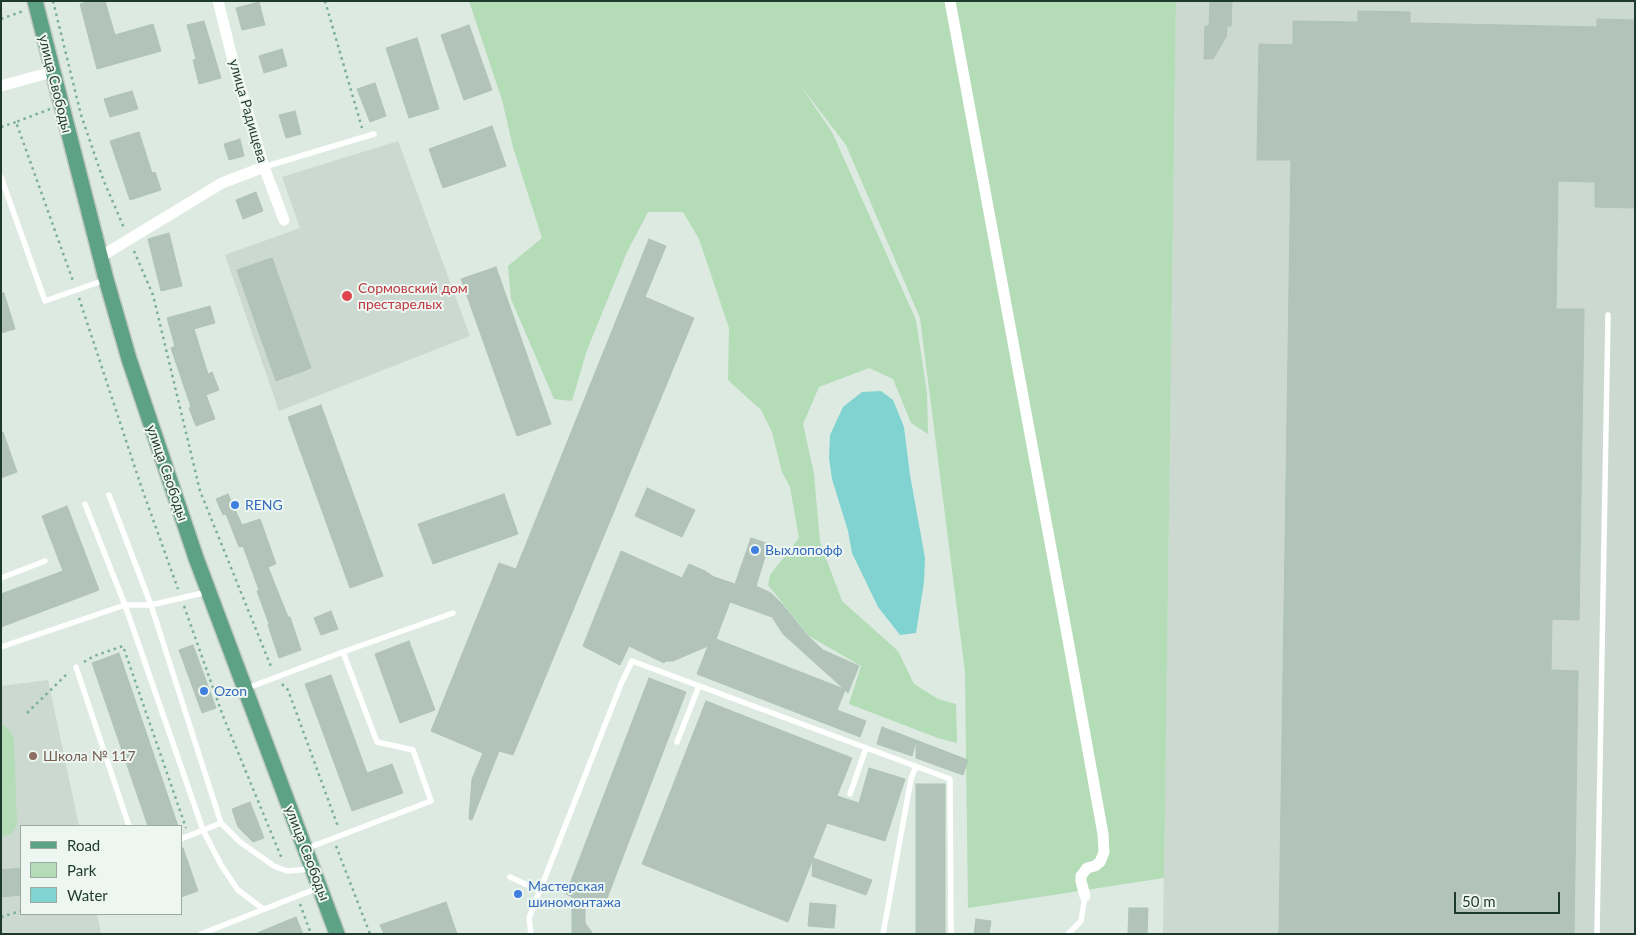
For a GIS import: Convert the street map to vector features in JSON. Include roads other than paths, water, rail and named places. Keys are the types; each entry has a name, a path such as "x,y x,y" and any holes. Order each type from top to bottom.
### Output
{"main road":[{"name":"улица Свободы","path":"34,1 100,257 129,359 209,592 337,934"}],"street":[{"name":"улица Радищева","path":"218,1 234,65 264,167 284,220"},
{"path":"950,1 1102,834 1104,852 1100,862 1095,866 1087,868 1081,876 1085,896"},
{"path":"1,86 52,72"},
{"path":"100,257 222,183 264,167"}],"lane":[{"path":"264,167 374,134"},
{"path":"1,177 45,301 106,279"},
{"path":"1597,934 1608,315"},
{"path":"109,495 151,605 221,823 240,842 274,866 287,872 313,869"},
{"path":"85,504 125,605 203,830 221,866 238,890 264,909"},
{"path":"1,578 46,561"},
{"path":"1,647 125,605 151,605 209,592"},
{"path":"245,689 453,613"},
{"path":"306,849 333,837 431,801 413,750 377,742 343,652"},
{"path":"531,934 529,918 621,684 632,661 950,779 951,934"},
{"path":"76,667 129,825"},
{"path":"677,742 699,686"},
{"path":"850,794 866,748"},
{"path":"883,934 911,780 916,766"},
{"path":"182,839 221,823"},
{"path":"510,877 540,891"},
{"path":"201,934 320,887"},
{"path":"1068,934 1081,920 1085,896"}],"water":[{"path":"881,391 893,400 904,427 910,475 925,558 924,582 916,633 900,635 878,607 852,553 848,531 832,479 829,458 830,435 843,407 862,392"}],"place":[{"name":"Сормовский дом престарелых","path":"347,296"},
{"name":"RENG","path":"235,505"},
{"name":"Выхлопофф","path":"755,550"},
{"name":"Ozon","path":"204,691"},
{"name":"Школа № 117","path":"33,756"},
{"name":"Мастерская шиномонтажа","path":"518,894"}]}
